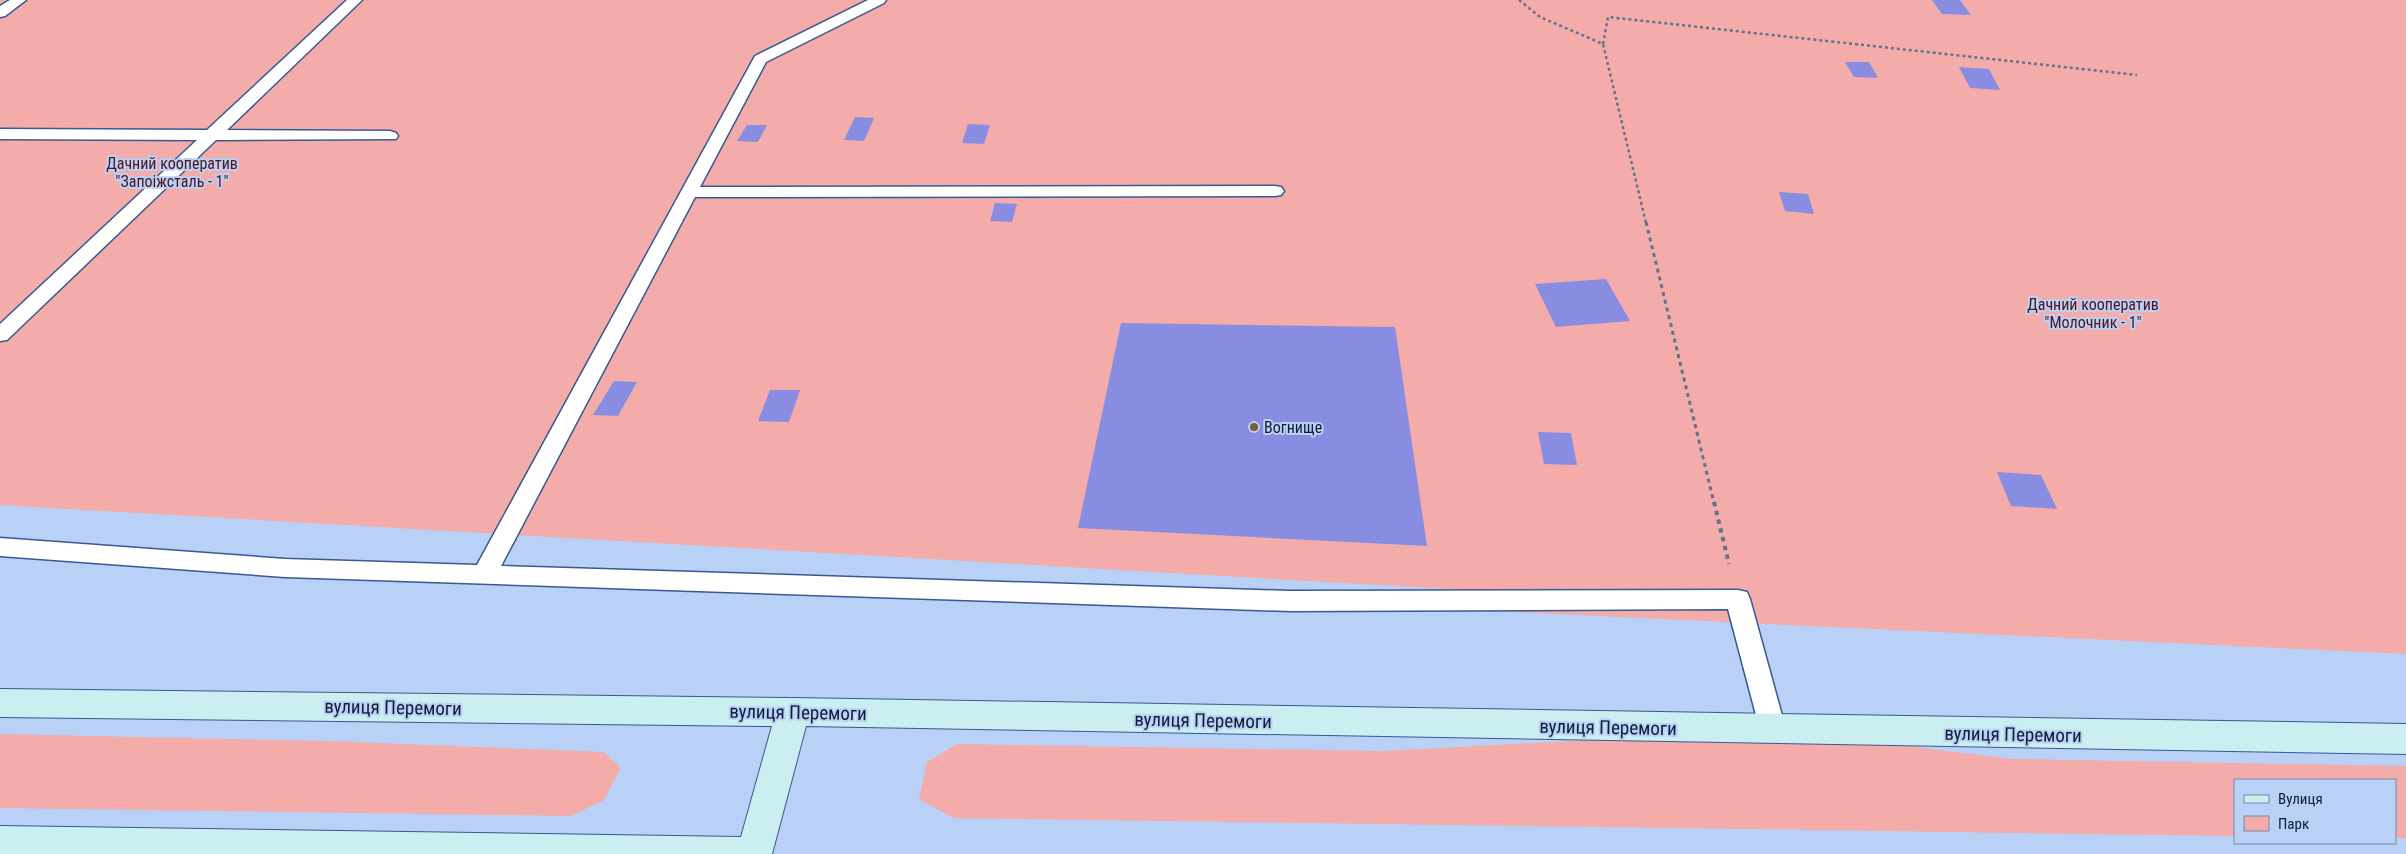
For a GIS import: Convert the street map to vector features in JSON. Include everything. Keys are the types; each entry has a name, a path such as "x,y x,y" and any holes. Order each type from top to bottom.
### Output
{"main road":[{"name":"вулиця Перемоги","path":"0,703 793,712 1773,730 2406,739"},
{"path":"754,854 793,712"},
{"path":"0,843 741,854"}],"lane":[{"path":"0,13 19,0"},
{"path":"0,335 355,0"},
{"path":"484,575 760,59 879,0"},
{"path":"0,134 390,136"},
{"path":"689,192 1274,191"},
{"path":"0,547 285,568 1290,601 1738,599 1773,730"}],"path":[{"path":"1519,0 1540,17 1603,44"},
{"path":"1738,599 1603,44 1608,17 2137,75"}],"green space":[{"name":"Дачний кооператив \"Молочник - 1\"","path":"0,0 2406,0 2406,654 1452,609 1448,589 0,505"},
{"path":"1773,730 2013,759 2406,766 2406,838 2396,838 2396,779 2234,779 2234,836 953,818 919,799 927,762 957,744 1384,751"},
{"path":"0,734 329,741 604,752 621,768 604,800 571,816 0,808"}],"building":[{"path":"1932,0 1960,0 1971,15 1942,14"},
{"path":"1845,62 1869,62 1878,78 1854,77"},
{"path":"1959,67 1989,69 2000,90 1970,88"},
{"path":"855,117 874,118 864,141 844,140"},
{"path":"968,124 990,125 984,144 962,143"},
{"path":"747,125 767,125 758,142 737,141"},
{"path":"1779,192 1808,194 1814,214 1785,211"},
{"path":"995,203 1017,204 1012,222 990,221"},
{"path":"1606,279 1630,321 1556,327 1535,284"},
{"name":"Вогнище","path":"1121,323 1395,327 1427,546 1078,528"},
{"path":"614,381 637,382 618,416 593,415"},
{"path":"770,390 800,390 789,422 758,421"},
{"path":"1538,432 1571,433 1577,465 1544,464"},
{"path":"1997,472 2041,475 2057,509 2011,506"}],"place":[{"name":"Вогнище","path":"1254,427"}],"park label":[{"name":"Дачний кооператив \"Запоіжсталь - 1\"","path":"172,172"}]}
